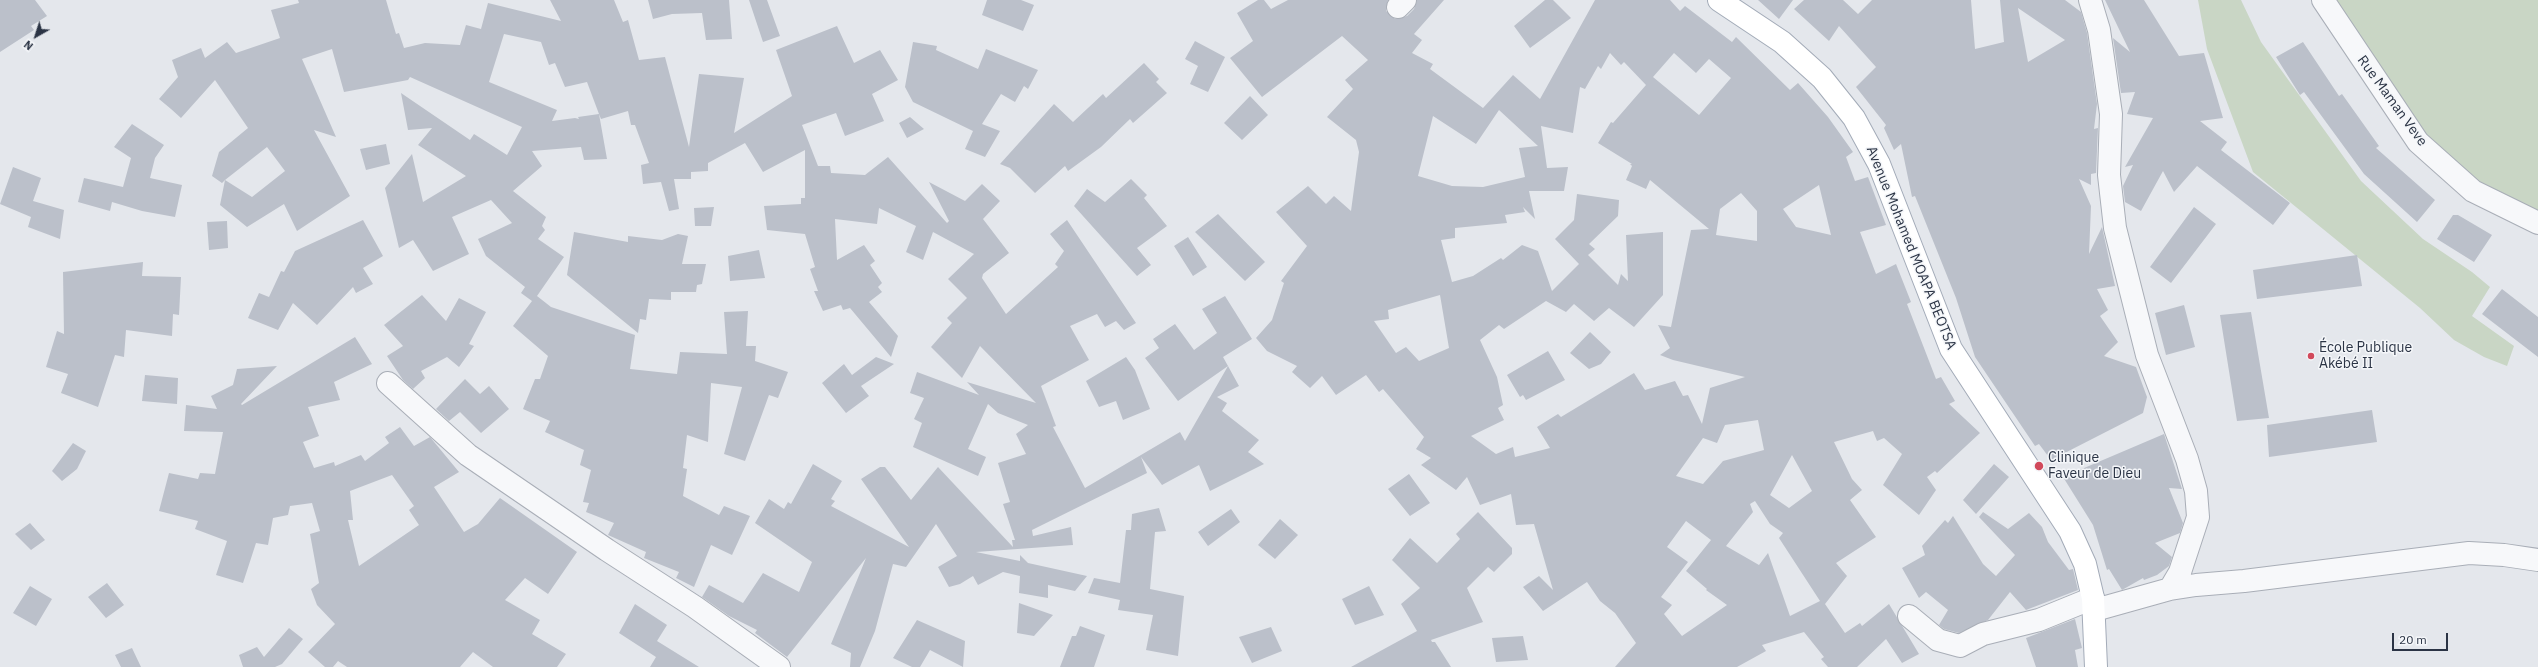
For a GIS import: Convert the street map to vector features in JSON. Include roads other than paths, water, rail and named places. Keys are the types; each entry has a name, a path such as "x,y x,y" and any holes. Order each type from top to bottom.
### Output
{"main road":[{"name":"Avenue Mohamed MOAPA BEOTSA","path":"1720,0 1782,42 1822,78 1854,118 1879,164 1951,349 2070,531 2085,564 2094,604 2096,667"}],"street":[{"path":"2090,0 2099,30 2111,114 2109,175 2115,228 2147,355 2187,459 2196,491 2198,517 2180,572 2170,589"},
{"name":"Rue Maman Veve","path":"2323,0 2418,142 2473,191 2538,222"},
{"path":"388,383 468,455 600,546 695,606 779,667"},
{"path":"1910,616 1938,640 1960,646 1983,634 2094,604 2170,589 2469,553 2504,554 2538,560"}],"place":[{"name":"École Publique Akébé II","path":"2311,356"},
{"name":"Clinique Faveur de Dieu","path":"2039,466"}]}
